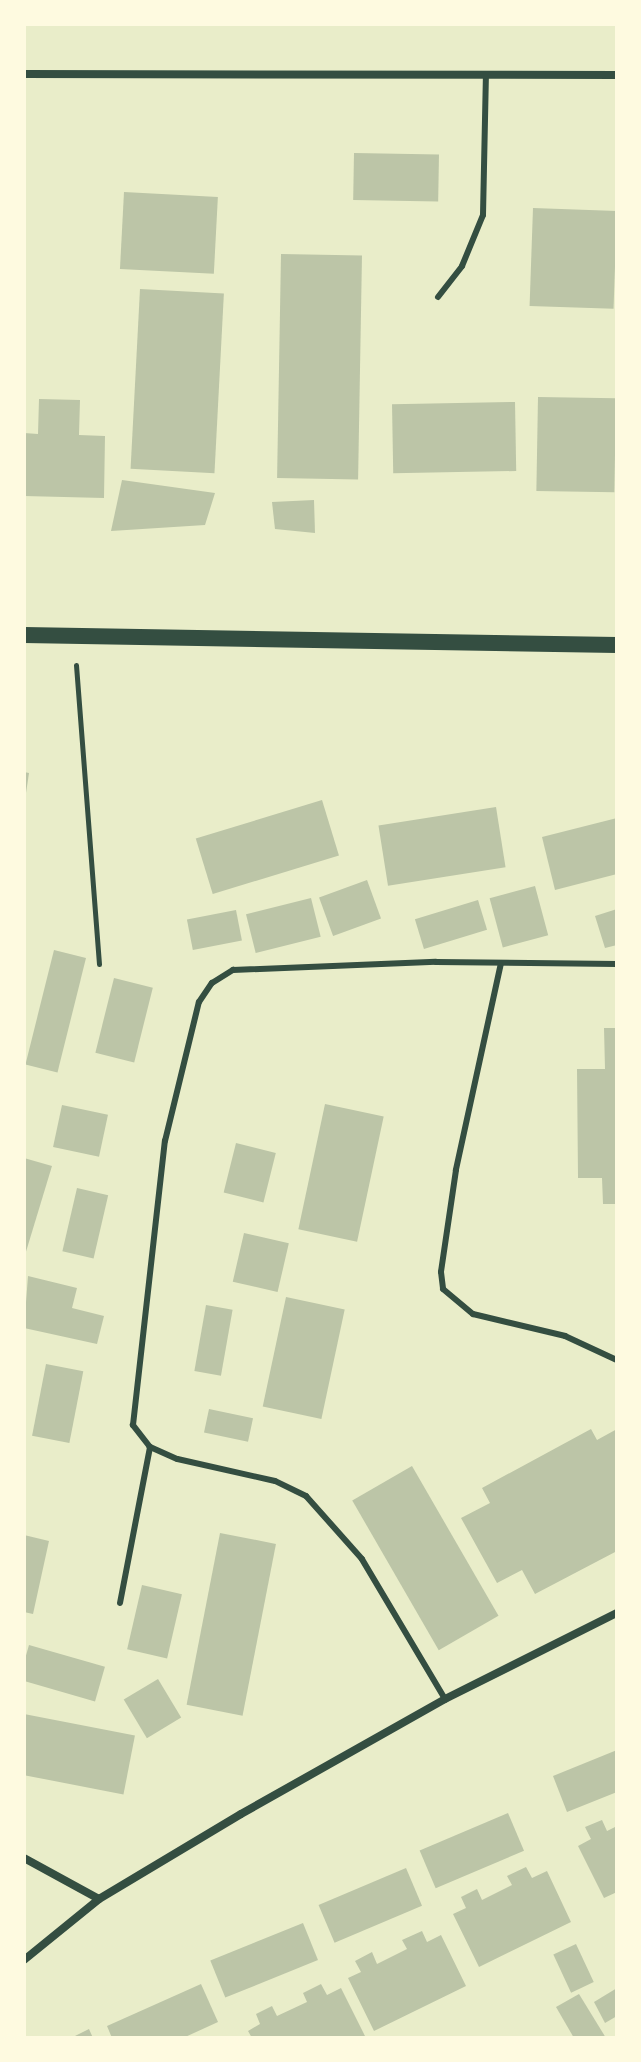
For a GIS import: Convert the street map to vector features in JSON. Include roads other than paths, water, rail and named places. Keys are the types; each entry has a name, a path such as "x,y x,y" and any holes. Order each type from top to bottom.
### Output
{"main road":[{"path":"24,635 617,645"}],"street":[{"path":"24,74 617,75"},
{"path":"24,1960 99,1899 445,1699 617,1613"},
{"path":"24,1858 99,1899"}],"lane":[{"path":"438,297 462,266 483,215 486,76"},
{"path":"501,963 456,1170 441,1272 443,1289 473,1314 565,1336 617,1360"},
{"path":"445,1699 362,1559 306,1496 275,1481 177,1459 150,1447 133,1425 133,1397 151,1293 165,1141 199,1002 212,983 233,970 262,966 617,964"},
{"path":"120,1603 150,1447"}]}
